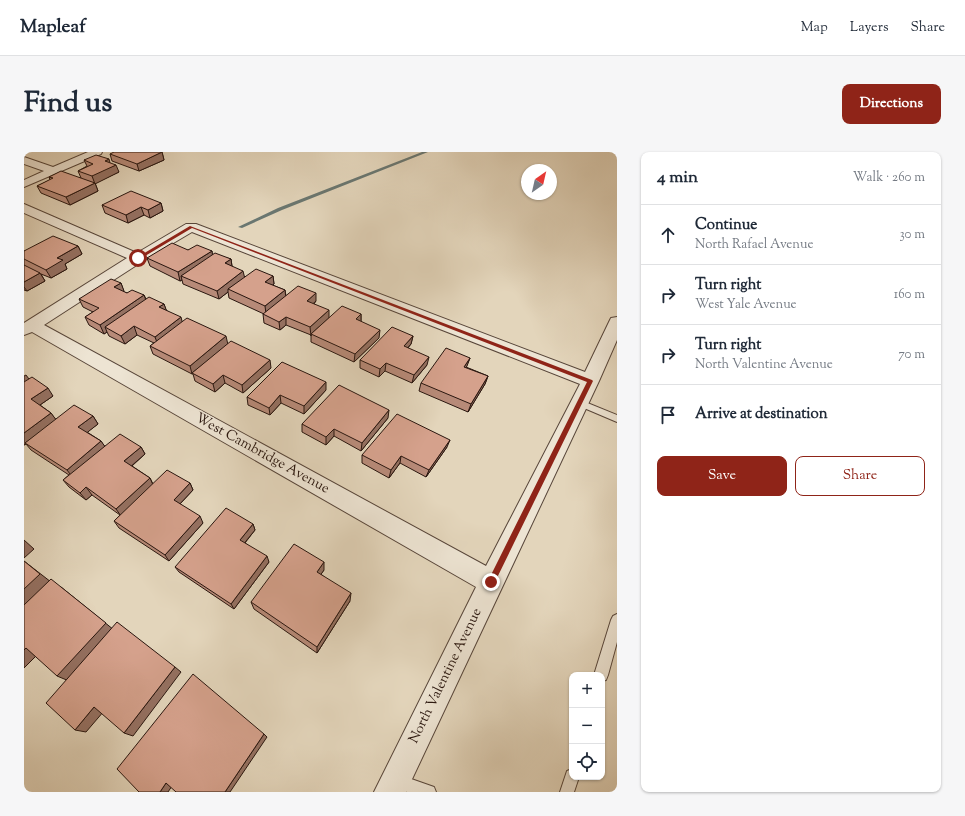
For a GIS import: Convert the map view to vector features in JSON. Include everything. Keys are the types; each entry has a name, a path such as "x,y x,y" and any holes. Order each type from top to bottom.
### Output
{"street":[{"path":"24,184 97,152"},
{"path":"24,160 54,171"},
{"path":"24,208 138,258"},
{"path":"28,328 138,258 191,227 590,381"},
{"name":"North Valentine Avenue","path":"393,786 491,582 580,403 617,322"},
{"name":"West Cambridge Avenue","path":"28,328 491,582"}],"lane":[{"path":"580,403 617,419"},
{"path":"602,672 617,620"},
{"path":"567,792 571,780"},
{"path":"393,786 429,792"}],"building":[{"path":"114,152 162,152 137,164 110,154"},
{"path":"96,155 109,159 105,161 116,165 92,176 78,171 93,164 84,160"},
{"path":"61,171 95,183 66,197 37,186 53,178 49,177"},
{"path":"131,191 161,203 148,210 141,207 126,215 102,205"},
{"path":"53,236 78,246 57,258 63,260 46,270 24,259 24,251"},
{"path":"172,243 188,250 197,245 212,251 178,272 147,258"},
{"path":"215,253 231,259 225,263 243,271 217,291 181,276"},
{"path":"24,265 40,273 24,282"},
{"path":"256,269 273,276 265,282 285,290 265,306 228,289"},
{"path":"111,279 121,283 114,287 127,293 132,290 144,295 100,325 85,317 99,308 79,299"},
{"path":"298,286 316,293 307,301 329,310 310,327 286,317 279,322 263,314"},
{"path":"149,297 164,304 159,307 181,317 155,337 134,326 121,336 105,327"},
{"path":"342,306 361,314 356,319 380,330 355,354 311,334"},
{"path":"187,318 226,336 190,366 150,346"},
{"path":"392,327 413,336 404,346 429,357 414,375 386,363 380,369 360,360"},
{"path":"231,341 270,360 242,385 223,375 213,384 192,373"},
{"path":"446,348 470,358 464,367 488,376 471,404 421,383"},
{"path":"282,362 326,382 304,406 280,395 269,408 247,397"},
{"path":"32,377 48,388 31,399 51,413 24,433 24,382"},
{"path":"339,385 389,410 362,443 334,429 326,437 302,424"},
{"path":"74,405 93,416 78,427 101,441 67,470 25,443"},
{"path":"397,414 450,440 429,470 401,456 391,470 362,455"},
{"path":"120,434 141,447 124,461 150,478 116,509 86,487 80,493 63,480"},
{"path":"167,470 190,483 174,500 200,516 165,555 114,521"},
{"path":"226,508 253,524 240,540 267,556 231,604 175,567"},
{"path":"294,544 324,562 317,572 351,593 317,647 251,602"},
{"path":"24,561 40,574 24,589"},
{"path":"51,579 106,623 57,676 26,648 24,650 24,605"},
{"path":"117,622 175,667 124,733 94,707 75,730 46,703"},
{"path":"193,674 264,734 225,792 176,792 166,783 160,792 139,792 117,769"}],"waterway":[{"path":"240,227 280,209 426,152"}],"route":[{"path":"138,258 191,227 590,381 491,582"}]}
